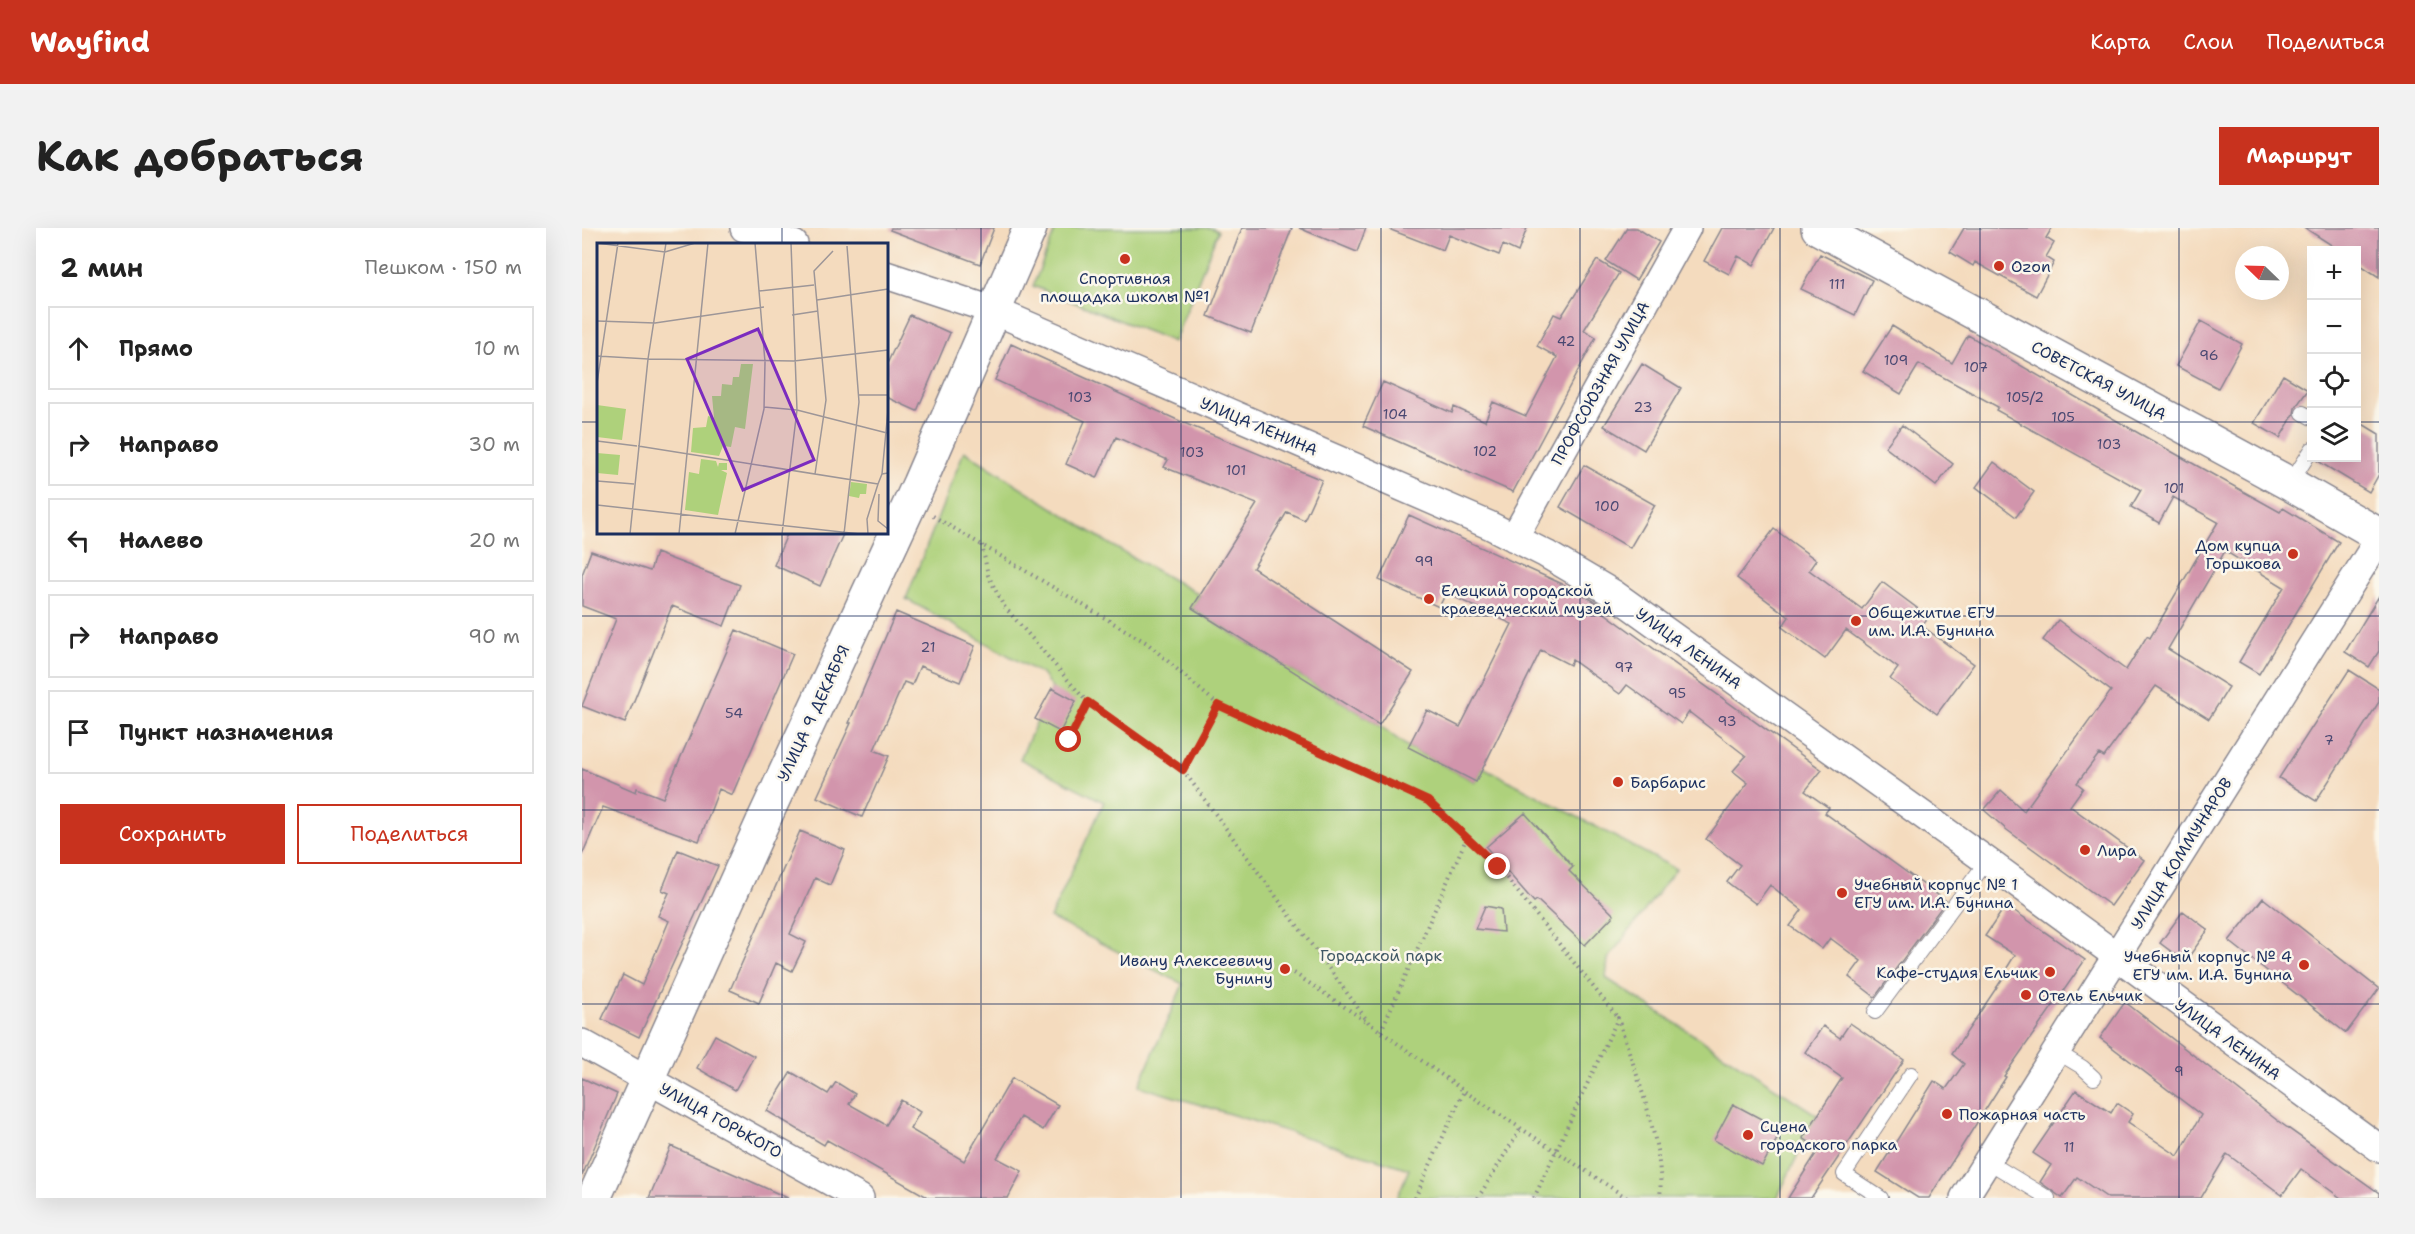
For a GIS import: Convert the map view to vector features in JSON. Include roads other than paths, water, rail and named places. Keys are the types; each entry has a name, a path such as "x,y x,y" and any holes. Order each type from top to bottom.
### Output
{"main road":[{"name":"УЛИЦА 9 ДЕКАБРЯ","path":"594,1198 770,806 919,484 1030,228"},
{"name":"СОВЕТСКАЯ УЛИЦА","path":"1818,228 2290,484 2379,537"}],"street":[{"path":"744,228 791,243"},
{"name":"ПРОФСОЮЗНАЯ УЛИЦА","path":"1514,538 1687,228"},
{"name":"УЛИЦА ЛЕНИНА","path":"888,276 995,311 1514,538 1614,594 1987,861 2379,1148"},
{"name":"УЛИЦА КОММУНАРОВ","path":"1964,1198 2379,537"},
{"name":"УЛИЦА ГОРЬКОГО","path":"582,1043 860,1198"}],"lane":[{"path":"2290,484 2307,457"},
{"path":"1875,1012 1987,861"},
{"path":"2056,1052 2094,1077"},
{"path":"1881,1198 1844,1174 1911,1074"},
{"path":"1988,1161 2048,1198"}],"place":[{"name":"Спортивная площадка школы №1","path":"1125,259"},
{"name":"Ozon","path":"1999,266"},
{"name":"Дом купца Горшкова","path":"2293,554"},
{"name":"Елецкий городской краеведческий музей","path":"1429,599"},
{"name":"Общежитие ЕГУ им. И.А. Бунина","path":"1856,621"},
{"name":"Барбарис","path":"1618,782"},
{"name":"Лира","path":"2085,850"},
{"name":"Учебный корпус № 1 ЕГУ им. И.А. Бунина","path":"1842,893"},
{"name":"Учебный корпус № 4 ЕГУ им. И.А. Бунина","path":"2304,965"},
{"name":"Ивану Алексеевичу Бунину","path":"1285,969"},
{"name":"Кафе-студия Ельчик","path":"2050,972"},
{"name":"Отель Ельчик","path":"2026,995"},
{"name":"Пожарная часть","path":"1947,1114"},
{"name":"Сцена городского парка","path":"1748,1135"}],"park label":[{"name":"Городской парк","path":"1381,955"}]}
